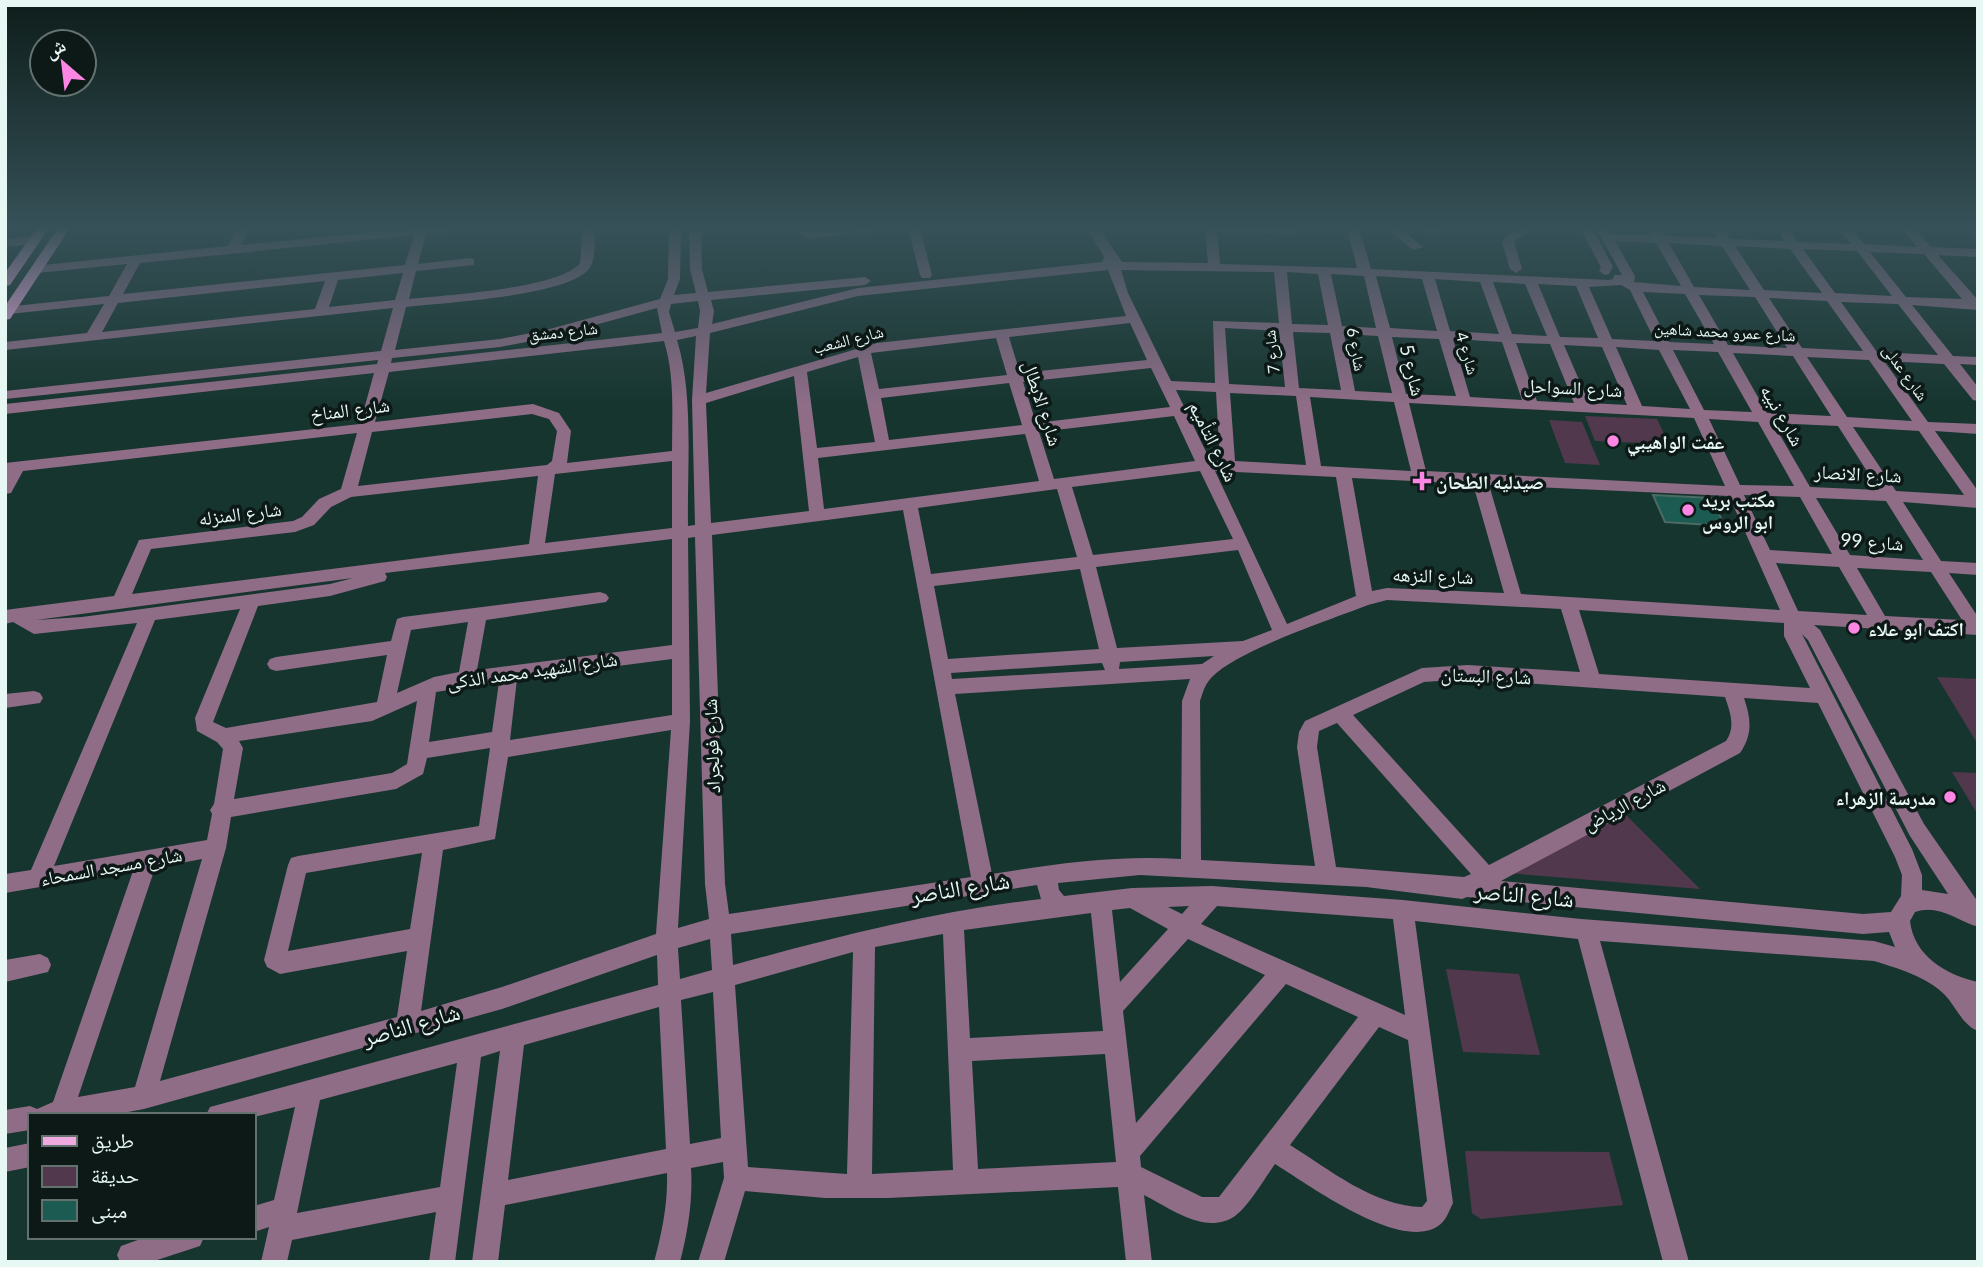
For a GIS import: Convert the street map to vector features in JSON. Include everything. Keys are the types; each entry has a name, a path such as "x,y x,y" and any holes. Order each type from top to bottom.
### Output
{"main road":[{"path":"7,313 25,287"}],"street":[{"path":"92,337 120,287"},
{"path":"7,313 223,287"},
{"path":"320,313 330,287"},
{"path":"406,287 348,492 680,454"},
{"path":"5,346 499,293 523,287"},
{"name":"شارع فولجراد","path":"667,1262 680,1189 667,941 681,721 678,368 662,312 670,287"},
{"name":"شارع فولجراد","path":"701,287 707,311 699,400 715,884 736,1178 711,1262"},
{"name":"شارع دمشق","path":"5,409 385,361 516,341 664,302 798,287"},
{"name":"شارع دمشق","path":"5,395 668,337 704,331 858,292 895,287"},
{"name":"شارع التأميم","path":"1121,287 1282,632"},
{"name":"شارع 7","path":"1282,287 1297,392 1314,471"},
{"name":"شارع 6","path":"1327,287 1349,395"},
{"name":"شارع 5","path":"1371,287 1420,477"},
{"name":"شارع 4","path":"1431,287 1464,400"},
{"path":"1489,287 1531,404"},
{"path":"1533,287 1583,407"},
{"path":"1583,287 1636,410"},
{"path":"1631,287 1699,413 1792,616 1793,636 1896,837 1912,875 1912,903"},
{"name":"شارع دمشق","path":"1651,287 1976,306"},
{"name":"شارع نبيه","path":"1688,287 1879,621"},
{"path":"1756,287 1977,628"},
{"name":"شارع عدلى","path":"1824,287 1977,502"},
{"path":"1892,287 1978,397"},
{"path":"1959,287 1976,306"},
{"name":"شارع الشعب","path":"699,400 864,350 1134,319"},
{"name":"شارع عمرو محمد شاهين","path":"1224,388 1219,324 1978,361"},
{"name":"شارع الابطال","path":"1001,334 1031,428 1087,562 1114,676"},
{"path":"864,350 883,446"},
{"path":"873,394 1155,363"},
{"path":"800,369 817,514"},
{"name":"شارع السواحل","path":"1166,385 1978,429"},
{"path":"1224,388 1228,465"},
{"name":"شارع المناخ","path":"12,467 533,409 554,416 564,430 559,463 546,473 536,550"},
{"path":"811,454 1178,411"},
{"name":"شارع الانصار","path":"411,564 681,533 1205,465 1480,481 1735,491 1804,491 1977,502"},
{"path":"5,489 12,467"},
{"path":"1343,472 1365,599"},
{"path":"1480,481 1514,599"},
{"name":"شارع المنزله","path":"120,602 145,544 295,526 308,521 325,503 348,492"},
{"path":"909,502 983,883"},
{"path":"923,581 1243,544"},
{"name":"شارع 99","path":"1765,556 1978,569"},
{"path":"11,616 411,564"},
{"path":"11,616 34,627 82,624 251,603 330,590 391,573 411,564"},
{"name":"شارع النزهه","path":"1206,671 1220,660 1250,646 1365,599 1402,594 1977,628"},
{"path":"386,708 403,625 600,598"},
{"path":"144,1097 216,848 220,810 233,748 224,736 204,726 204,718 251,603"},
{"path":"1568,603 1592,681"},
{"path":"467,678 478,614"},
{"path":"38,879 149,615"},
{"path":"1792,616 1814,635 1922,838 1976,917"},
{"path":"940,667 1250,646"},
{"path":"276,664 398,647"},
{"name":"شارع الشهيد محمد الذكى","path":"224,736 345,718 386,708 428,687 467,678 680,651"},
{"path":"944,687 1206,671"},
{"path":"1191,867 1191,701 1199,678 1206,671"},
{"name":"شارع البستان","path":"1326,876 1307,739 1312,726 1410,680 1435,672 1468,672 1823,696"},
{"path":"420,938 283,963 275,960 298,864 488,832 509,673"},
{"path":"220,810 402,779 416,768 428,687"},
{"name":"شارع الرياض","path":"1493,884 1732,747 1739,741 1742,725 1732,691"},
{"path":"5,702 34,698"},
{"path":"1340,713 1493,884"},
{"path":"419,751 500,744 681,721"},
{"path":"1896,837 1922,838"},
{"path":"407,1026 434,842"},
{"name":"شارع مسجد السمحاء","path":"5,884 216,848"},
{"path":"53,1113 147,860"},
{"name":"شارع الناصر","path":"53,1113 144,1097 407,1026 502,998 667,941 720,926 1049,874 1140,866 1191,867 1462,889 1493,884 1825,920 1863,923 1899,921"},
{"path":"1049,874 1048,892 1060,906"},
{"path":"1110,1009 1212,895"},
{"name":"شارع الناصر","path":"226,1113 864,939 953,921 1132,898 1212,895 1403,910 1586,929 1874,951 1923,966"},
{"path":"1132,898 1183,926 1418,1033"},
{"path":"1976,917 1941,901 1930,900 1912,903 1901,913 1899,921 1907,948 1923,966 1950,984 1978,993"},
{"path":"1100,901 1139,1262"},
{"path":"1272,1148 1375,1208 1398,1218 1421,1220 1429,1217 1440,1203 1403,910"},
{"path":"1825,920 1836,948"},
{"path":"953,921 966,1181"},
{"path":"1586,929 1676,1262"},
{"path":"859,1185 864,939"},
{"path":"5,971 40,965"},
{"path":"1128,1163 1282,972"},
{"path":"1950,984 1978,1020"},
{"path":"736,1178 825,1186 966,1181 1128,1163 1200,1210 1220,1210 1228,1206 1375,1013"},
{"path":"485,1262 513,1036"},
{"path":"958,1050 1114,1042"},
{"path":"442,1262 471,1048"},
{"path":"274,1262 310,1091"},
{"path":"5,1122 28,1118"},
{"path":"493,1195 678,1161 733,1148"},
{"path":"5,1160 28,1156"},
{"path":"256,1219 283,1220 451,1198"},
{"path":"131,1251 182,1239"}],"green space":[{"path":"1585,416 1657,419 1669,444 1595,441"},
{"path":"1549,420 1582,422 1600,465 1565,463"},
{"path":"1937,677 1978,679 1978,743 1977,743"},
{"path":"1952,772 1978,773 1978,815"},
{"path":"1622,811 1700,889 1507,873"},
{"path":"1446,969 1519,974 1540,1055 1463,1052"},
{"path":"1465,1151 1609,1152 1623,1205 1481,1219 1472,1213"}],"building":[{"name":"مكتب بريد ابو الروس","path":"1653,495 1711,498 1725,526 1665,522"}],"place":[{"name":"عفت الواهيبي","path":"1613,441"},
{"name":"صيدليه الطحان","path":"1422,481"},
{"name":"مكتب بريد ابو الروس","path":"1688,510"},
{"name":"اكتف ابو علاء","path":"1854,628"},
{"name":"مدرسة الزهراء","path":"1950,797"}]}
